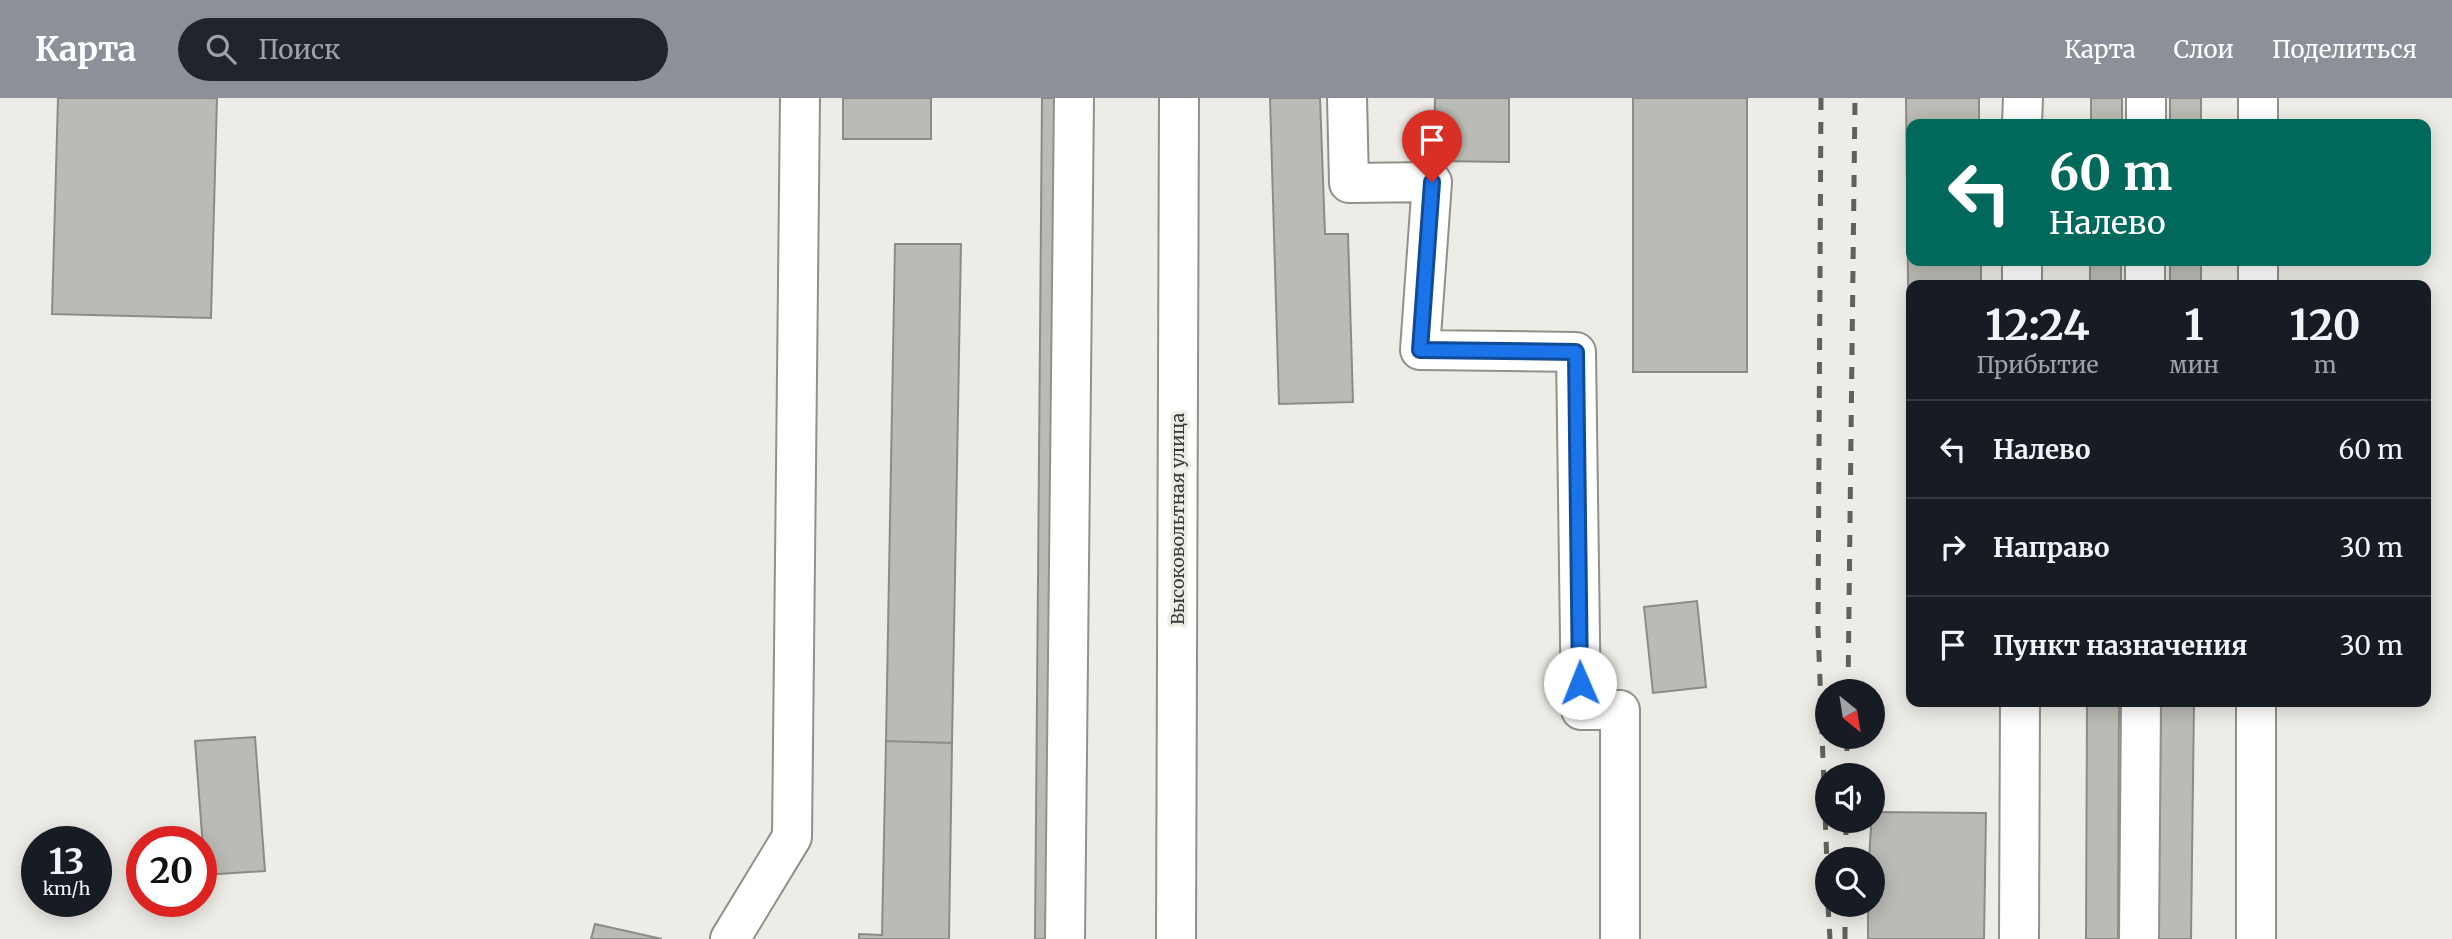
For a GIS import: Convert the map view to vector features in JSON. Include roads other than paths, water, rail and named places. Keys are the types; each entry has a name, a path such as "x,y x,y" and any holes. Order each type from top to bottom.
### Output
{"street":[{"path":"730,939 792,836 800,98"},
{"path":"1065,939 1074,98"},
{"name":"Высоковольтная улица","path":"1175,939 1179,98"},
{"path":"1347,98 1349,183 1432,182 1420,350 1576,352 1581,710 1620,710 1620,939"},
{"path":"2022,119 2023,98"},
{"path":"2146,98 2146,119"},
{"path":"2258,98 2258,119"},
{"path":"2019,939 2020,707"},
{"path":"2139,939 2141,707"},
{"path":"2256,707 2256,939"}],"railway":[{"path":"1821,98 1818,628 1826,847"},
{"path":"1848,679 1855,98"},
{"path":"1847,749 1847,763"},
{"path":"1846,833 1846,847"},
{"path":"1829,917 1830,939"},
{"path":"1845,917 1845,939"}]}
